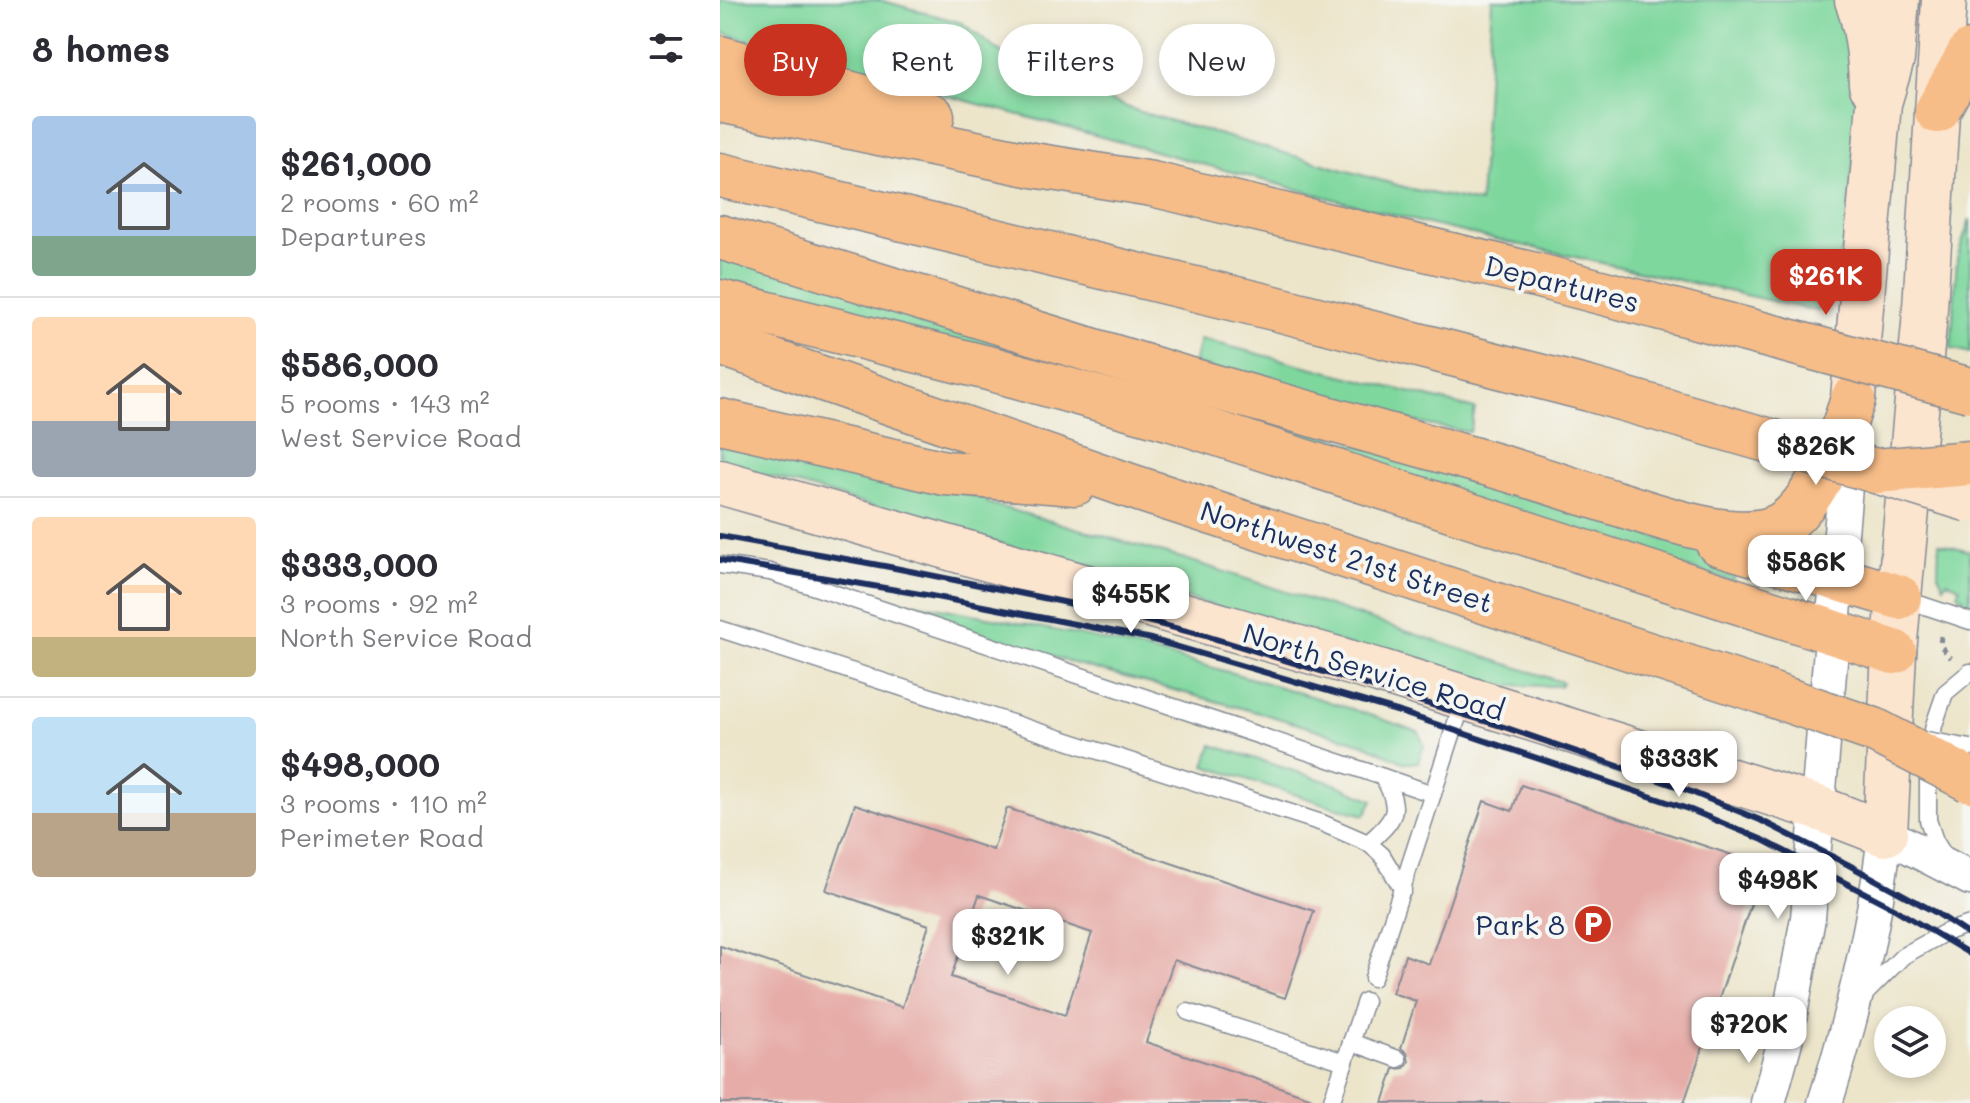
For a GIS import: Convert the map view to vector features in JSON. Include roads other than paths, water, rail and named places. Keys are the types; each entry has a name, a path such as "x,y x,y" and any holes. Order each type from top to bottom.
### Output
{"main road":[{"path":"1937,111 1970,52"},
{"path":"720,58 1038,144 1152,184"},
{"path":"720,100 1033,165 1152,184"},
{"path":"720,175 1349,327 1589,389 1876,471 1970,463"},
{"name":"Departures","path":"1152,184 1535,275 1970,390"},
{"path":"720,237 1186,378 1490,464 1681,523 1723,531 1743,533 1771,529 1797,512 1835,448 1853,399"},
{"path":"720,302 992,369 1172,419 1894,652"},
{"name":"Northwest 21st Street","path":"720,343 1133,487 1874,730 1970,780"},
{"path":"720,421 945,473 1133,487"},
{"path":"1681,523 1719,543 1899,597"}],"street":[{"path":"1857,0 1867,43 1871,86 1879,103"},
{"path":"1768,1103 1785,1041 1808,918 1879,103 1892,59 1897,0"},
{"path":"1825,1103 1854,1005 1874,917 1885,834 1894,652 1924,324 1944,0"},
{"path":"1876,471 1970,500"},
{"name":"North Service Road","path":"720,482 1379,671 1818,808 1885,834 1961,874"}],"lane":[{"path":"720,565 770,572 1433,794"},
{"path":"1899,597 1970,621"},
{"path":"720,629 1322,823 1368,843 1382,855 1403,890"},
{"path":"1961,874 1935,841 1928,820 1928,761 1934,725 1945,693 1970,672"},
{"path":"1373,978 1465,697"},
{"path":"1874,730 1970,748"},
{"path":"1368,843 1385,828 1395,807 1394,797 1383,777"},
{"path":"1854,1005 1903,956 1946,932 1970,924"},
{"path":"1331,1103 1365,1001"},
{"path":"1188,1012 1345,1062"},
{"path":"1351,1042 1398,1059"}],"railway":[{"path":"720,536 1108,611 1206,636 1504,727 1679,787 1760,820 1935,912 1970,935"},
{"path":"720,560 926,595 1147,638 1400,712 1691,810 1763,840 1888,905 1970,954"}],"place":[{"name":"Park 8","path":"1593,924"}]}
